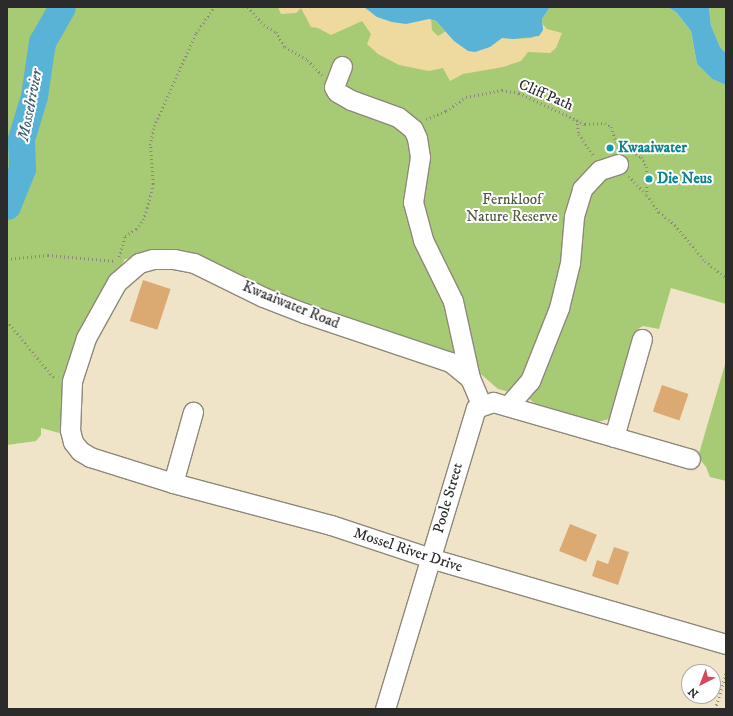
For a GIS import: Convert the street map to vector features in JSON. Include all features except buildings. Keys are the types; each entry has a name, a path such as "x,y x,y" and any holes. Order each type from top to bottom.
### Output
{"street":[{"path":"342,66 334,87 341,95 398,117 413,129 420,157 413,202 423,240 453,301 470,378"},
{"path":"508,406 530,381 556,317 570,263 578,201 582,189 600,170 618,164"},
{"name":"Kwaaiwater Road","path":"90,456 80,451 73,442 70,430 69,403 72,381 86,338 114,286 139,263 164,258 194,263 263,298 450,362 470,378 481,404"},
{"path":"614,437 642,339"},
{"path":"481,404 493,402 690,459"},
{"name":"Poole Street","path":"385,709 473,413 481,404"},
{"path":"173,483 193,412"},
{"name":"Mossel River Drive","path":"90,456 173,483 331,525 430,558 726,644"}],"path":[{"path":"7,259 48,255 118,262 125,236 136,229 147,208 153,184 150,145 154,126 196,33 214,7"},
{"path":"248,7 264,25 276,32 285,47 308,60 317,72 334,87"},
{"name":"Cliff Path","path":"421,120 446,111 466,97 502,90 519,93 585,124 604,123 611,127 616,141 624,149 641,157 647,167 647,195"},
{"path":"577,120 579,134 593,152 600,170"},
{"path":"618,164 647,195 659,212 675,225 705,261 726,278"},
{"path":"7,321 19,339 50,372 69,403"},
{"path":"715,709 726,674"}],"green space":[{"name":"Fernkloof Nature Reserve","path":"7,7 364,7 436,21 454,41 543,30 542,19 550,7 668,7 677,13 691,31 697,64 712,79 726,85 726,304 671,288 659,329 643,326 638,329 628,361 619,404 609,419 590,424 539,407 527,397 498,389 475,369 239,281 140,258 125,259 114,279 63,434 41,428 41,435 36,441 7,445"},
{"path":"709,7 726,7 726,53 720,47 711,27"},
{"path":"726,361 726,481 710,477 706,467 698,457"}],"sand":[{"path":"278,7 415,7 431,19 432,30 438,36 454,26 513,39 532,38 543,30 541,22 547,29 562,33 556,48 550,53 528,52 521,61 503,67 463,74 450,81 443,68 429,71 399,65 378,54 367,44 371,34 362,21 331,35 318,28 311,27 301,8 296,13 281,14"}],"water":[{"path":"59,7 71,7 53,28 46,29 45,25"},
{"path":"364,7 550,7 542,19 543,30 539,36 513,39 502,38 490,47 475,52 468,51 454,41 436,21 429,19 406,24 392,22 377,17"},
{"path":"668,7 709,7 711,26 720,47 726,53 726,85 712,79 697,64 691,31 677,13"}],"waterway":[{"name":"Mosselrivier","path":"7,206 22,169 21,139 34,96 42,42 62,7"}],"place":[{"name":"Kwaaiwater","path":"610,148"},
{"name":"Die Neus","path":"649,179"}]}
